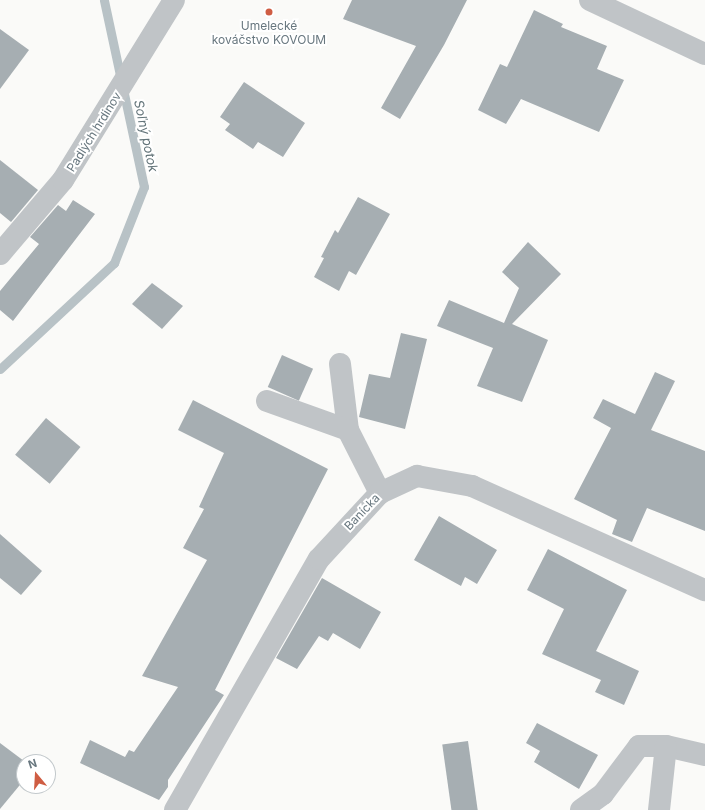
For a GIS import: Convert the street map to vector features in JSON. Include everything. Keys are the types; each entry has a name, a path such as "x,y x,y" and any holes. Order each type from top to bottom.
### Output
{"street":[{"name":"Padlých hrdinov","path":"4,240 63,180 143,54 174,0"},
{"path":"590,0 705,54"},
{"path":"340,364 348,430 380,493"},
{"path":"267,402 348,430"},
{"name":"Banícka","path":"175,810 319,559 380,493 417,476 472,486 705,590"},
{"path":"581,810 603,794 639,746 666,746 705,755"},
{"path":"659,810 666,746"}],"building":[{"path":"352,0 467,0 444,45 400,119 381,108 416,46 343,19"},
{"path":"534,10 563,24 561,27 607,46 597,69 624,80 599,132 521,99 506,124 478,110 500,64 507,67"},
{"path":"0,29 29,50 0,89"},
{"path":"244,82 305,123 283,157 258,142 253,149 225,130 230,124 220,117"},
{"path":"0,160 38,190 11,222 0,213"},
{"path":"358,197 390,214 356,275 349,271 339,291 314,277 324,258 321,257 335,230 338,233"},
{"path":"73,200 95,214 13,321 0,310 0,291 39,244 30,237 58,205 66,211"},
{"path":"528,242 561,274 512,324 548,340 522,402 477,386 493,348 437,326 449,300 504,323 519,288 502,272"},
{"path":"152,283 183,306 162,329 132,304"},
{"path":"401,333 427,339 405,429 359,417 369,374 390,378"},
{"path":"282,355 313,369 299,401 268,387"},
{"path":"655,372 675,381 651,430 705,451 705,531 647,508 632,542 612,534 617,520 574,499 611,428 593,418 603,399 635,414"},
{"path":"193,400 328,469 215,690 224,695 168,780 168,787 159,800 80,763 90,740 125,757 129,750 134,752 178,687 142,676 207,560 183,548 204,509 199,507 224,453 178,430"},
{"path":"46,418 80,447 50,484 15,455"},
{"path":"439,516 497,550 477,584 465,577 461,586 414,560"},
{"path":"0,534 42,571 21,595 0,578"},
{"path":"548,549 627,590 596,651 639,671 624,705 595,692 601,680 542,654 564,609 527,590"},
{"path":"322,578 381,612 360,649 333,633 328,641 319,636 297,669 276,658"},
{"path":"537,723 598,755 579,789 534,762 540,751 526,743"},
{"path":"468,741 478,810 451,810 442,745"},
{"path":"0,743 16,755 16,790 0,809"}],"waterway":[{"name":"Soľný potok","path":"0,369 114,263 144,187 104,0"}],"place":[{"name":"Umelecké kováčstvo KOVOUM","path":"269,12"}]}
